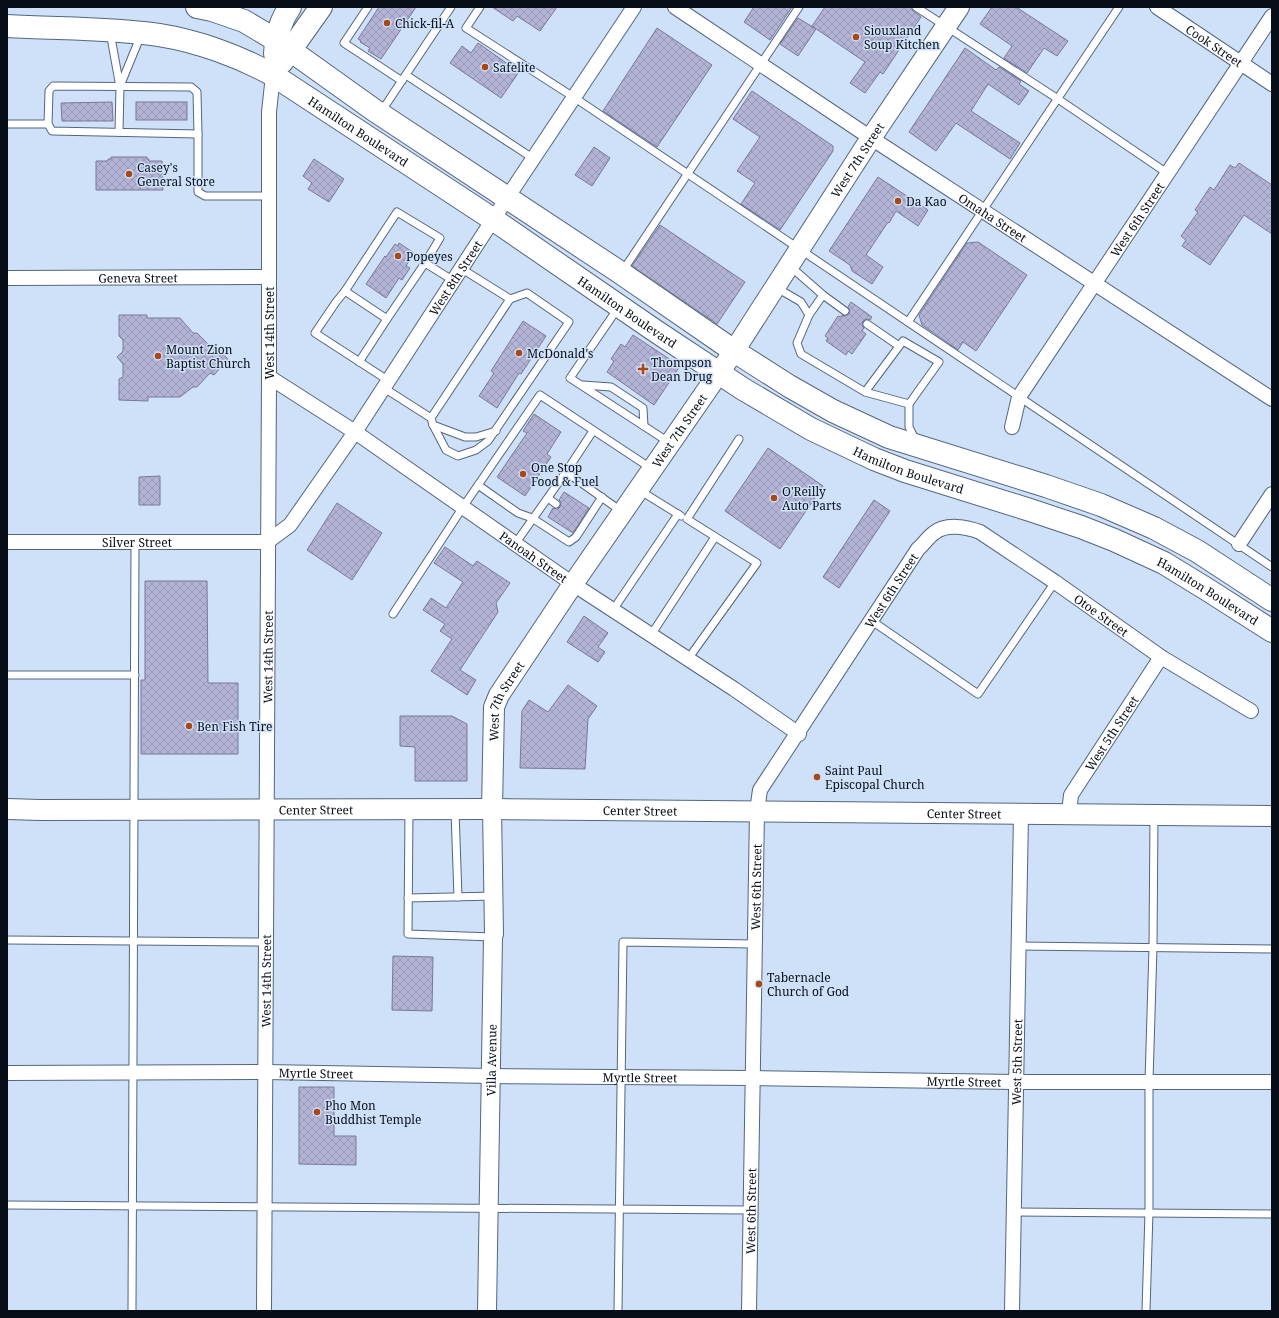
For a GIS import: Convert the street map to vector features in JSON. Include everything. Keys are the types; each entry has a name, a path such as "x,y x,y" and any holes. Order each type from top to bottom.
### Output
{"main road":[{"name":"Hamilton Boulevard","path":"197,7 212,10 244,22 283,45 380,113 621,273 734,351 789,386 833,411 889,437 1046,486 1101,505 1154,528 1197,551 1272,600"},
{"path":"273,75 283,45 284,16 290,7"},
{"path":"283,45 321,7"},
{"name":"West 7th Street","path":"492,809 494,707 499,695 622,512 734,351 871,138 959,7"},
{"name":"Hamilton Boulevard","path":"7,26 110,30 160,35 190,42 251,62 494,220 719,373 811,429 874,459 905,471 1045,514 1114,540 1164,564 1272,631"},
{"name":"Center Street","path":"7,809 492,809 1272,816"}],"street":[{"name":"West 8th Street","path":"267,542 290,525 356,432 507,198 575,98 634,7"},
{"name":"Omaha Street","path":"675,7 1093,284 1272,399"},
{"name":"Cook Street","path":"1157,7 1272,84"},
{"name":"West 6th Street","path":"1012,427 1018,397 1272,16"},
{"name":"West 14th Street","path":"264,1311 269,378 268,196 270,112 273,75"},
{"name":"Geneva Street","path":"7,278 269,277"},
{"name":"Panoah Street","path":"269,378 356,432 573,584 734,689 799,734"},
{"path":"1239,544 1272,494"},
{"name":"West 6th Street","path":"748,1311 757,811 760,790 799,734 918,549 935,532 943,528 949,528"},
{"name":"Otoe Street","path":"949,528 970,528 980,532 1161,656 1251,711"},
{"name":"Silver Street","path":"7,542 267,542"},
{"name":"West 5th Street","path":"1069,814 1071,795 1161,656"},
{"name":"Villa Avenue","path":"487,1311 494,934 492,809"},
{"name":"West 5th Street","path":"1012,1311 1022,814"},
{"name":"Myrtle Street","path":"7,1073 266,1072 1016,1082 1272,1082"}],"lane":[{"path":"368,7 344,43 404,78 534,159"},
{"path":"380,113 451,7"},
{"path":"480,7 466,28 575,98 687,174 794,257 908,322 1272,567"},
{"path":"621,273 762,65 799,7"},
{"path":"916,7 1058,99 1167,173"},
{"path":"908,322 1119,7"},
{"path":"110,30 120,86 118,132"},
{"path":"120,86 142,34"},
{"path":"198,134 52,131 48,124 49,91 54,86 191,87 197,92 198,134 198,192 205,196 268,196"},
{"path":"7,124 48,124"},
{"path":"359,362 440,238 397,212 345,291 315,333 359,362 432,422 465,437 476,437 496,431"},
{"path":"794,257 823,295 845,311"},
{"path":"424,263 454,281"},
{"path":"462,269 510,299"},
{"path":"775,287 801,302 809,315"},
{"path":"345,291 387,319"},
{"path":"527,293 569,322 488,442 476,450 458,456 446,450 432,422 510,299 527,293"},
{"path":"823,295 809,315 797,343 801,354 865,392 909,404"},
{"path":"619,306 570,378 670,443"},
{"path":"867,324 899,346"},
{"path":"865,392 903,341 939,362 909,404 909,427 918,446"},
{"path":"582,385 611,387 643,408 644,426"},
{"path":"393,614 478,485 540,396 652,469"},
{"path":"515,544 593,431"},
{"path":"686,519 739,438"},
{"path":"566,472 622,512"},
{"path":"478,485 518,513 532,518 569,542 576,537 602,497"},
{"path":"638,489 757,563 688,659"},
{"path":"548,498 556,504"},
{"path":"613,610 678,514"},
{"path":"651,635 715,537"},
{"path":"132,1311 135,541"},
{"path":"872,621 978,694 1055,582"},
{"path":"7,675 134,676"},
{"path":"409,809 408,934 493,937"},
{"path":"455,809 458,897"},
{"path":"1146,1311 1149,1212 1149,1081 1154,947 1154,814"},
{"path":"408,898 494,896"},
{"path":"7,940 266,942"},
{"path":"618,1311 623,942 755,944"},
{"path":"1019,946 1272,948"},
{"path":"7,1205 750,1210"},
{"path":"1014,1212 1272,1214"}],"building":[{"name":"Chick-fil-A","path":"379,7 416,7 381,59 368,51 370,48 358,39"},
{"path":"492,7 557,7 540,31 517,16 513,21"},
{"path":"754,7 792,7 770,40 744,22"},
{"path":"825,7 911,7 913,11 921,17 883,74 880,72 865,93 850,83 865,62 812,26"},
{"path":"992,7 1016,7 1068,41 1057,56 1044,48 1027,73 1004,58 1012,46 980,24"},
{"path":"798,18 816,29 798,56 780,44"},
{"path":"657,28 712,65 657,147 603,111"},
{"name":"Safelite","path":"478,43 519,72 501,98 450,63 462,46 471,53"},
{"path":"965,48 996,70 999,67 1021,81 1019,84 1029,91 1019,105 988,84 971,111 1020,143 1010,159 956,123 936,151 909,132"},
{"path":"752,91 833,146 833,151 780,230 741,204 755,183 737,171 760,137 733,119"},
{"path":"112,102 113,121 62,121 61,103"},
{"path":"136,102 187,102 187,120 136,120"},
{"path":"594,147 610,158 592,186 575,175"},
{"path":"111,157 147,157 149,161 162,161 163,190 96,190 96,161 108,161"},
{"path":"314,159 344,179 329,202 308,189 312,183 303,176"},
{"path":"1239,163 1272,185 1272,234 1244,215 1210,265 1182,246 1186,240 1181,236 1198,212 1195,210 1210,187 1214,190 1230,165 1235,168"},
{"path":"878,177 928,210 918,226 896,211 866,255 883,267 872,284 852,271 850,265 829,251"},
{"path":"660,225 745,282 717,324 632,266"},
{"path":"978,242 1027,275 976,351 963,342 958,350 922,325 919,315 967,243"},
{"path":"399,243 414,253 406,266 410,268 402,280 399,278 386,298 366,284 385,256 386,257 395,244 398,246"},
{"path":"851,302 872,317 870,320 867,319 863,321 862,324 864,328 862,331 866,334 852,354 848,351 846,355 826,341 828,338 825,336 838,316 841,317 842,315 845,316 849,314 850,311 848,307"},
{"path":"119,315 147,315 147,318 180,318 193,333 197,333 212,348 214,346 228,359 214,375 210,373 197,387 193,387 180,397 148,397 148,401 119,400 119,379 123,377 123,364 117,357 123,351 123,340 119,336"},
{"name":"McDonald's","path":"523,321 546,336 521,374 519,373 497,408 479,396 494,373 491,371"},
{"name":"Thompson Dean Drug","path":"633,335 680,366 654,405 607,372 614,361 611,359 621,344 625,347"},
{"path":"534,414 561,432 547,454 551,457 525,496 497,477 527,433 523,431"},
{"name":"O'Reilly Auto Parts","path":"768,448 823,486 780,549 725,511"},
{"path":"160,476 160,505 139,505 139,477"},
{"path":"564,492 589,508 573,533 548,517 553,508 558,509 560,507 561,502 559,500"},
{"path":"874,500 890,511 839,588 823,577"},
{"path":"337,503 382,533 352,580 307,550"},
{"path":"445,547 473,566 477,561 510,583 496,603 498,612 460,670 476,680 467,695 431,671 452,639 440,631 445,624 423,610 431,598 446,608 463,582 434,563"},
{"path":"145,581 207,581 208,683 238,683 238,754 141,754 141,680 145,680"},
{"path":"584,616 608,633 598,647 605,652 598,662 567,642"},
{"path":"568,685 597,706 588,719 585,769 520,768 522,711 529,700 548,712"},
{"path":"400,716 452,716 467,724 467,781 415,781 415,747 400,746"},
{"path":"393,956 433,957 432,1011 392,1010"},
{"name":"Pho Mon Buddhist Temple","path":"299,1087 334,1087 334,1136 356,1136 356,1165 299,1164"}],"place":[{"name":"Chick-fil-A","path":"387,23"},
{"name":"Siouxland Soup Kitchen","path":"856,37"},
{"name":"Safelite","path":"485,67"},
{"name":"Casey's General Store","path":"129,174"},
{"name":"Da Kao","path":"898,201"},
{"name":"Popeyes","path":"398,256"},
{"name":"McDonald's","path":"519,353"},
{"name":"Mount Zion Baptist Church","path":"158,356"},
{"name":"Thompson Dean Drug","path":"643,369"},
{"name":"One Stop Food & Fuel","path":"523,474"},
{"name":"O'Reilly Auto Parts","path":"774,498"},
{"name":"Ben Fish Tire","path":"189,726"},
{"name":"Saint Paul Episcopal Church","path":"817,777"},
{"name":"Tabernacle Church of God","path":"759,984"},
{"name":"Pho Mon Buddhist Temple","path":"317,1112"}]}
